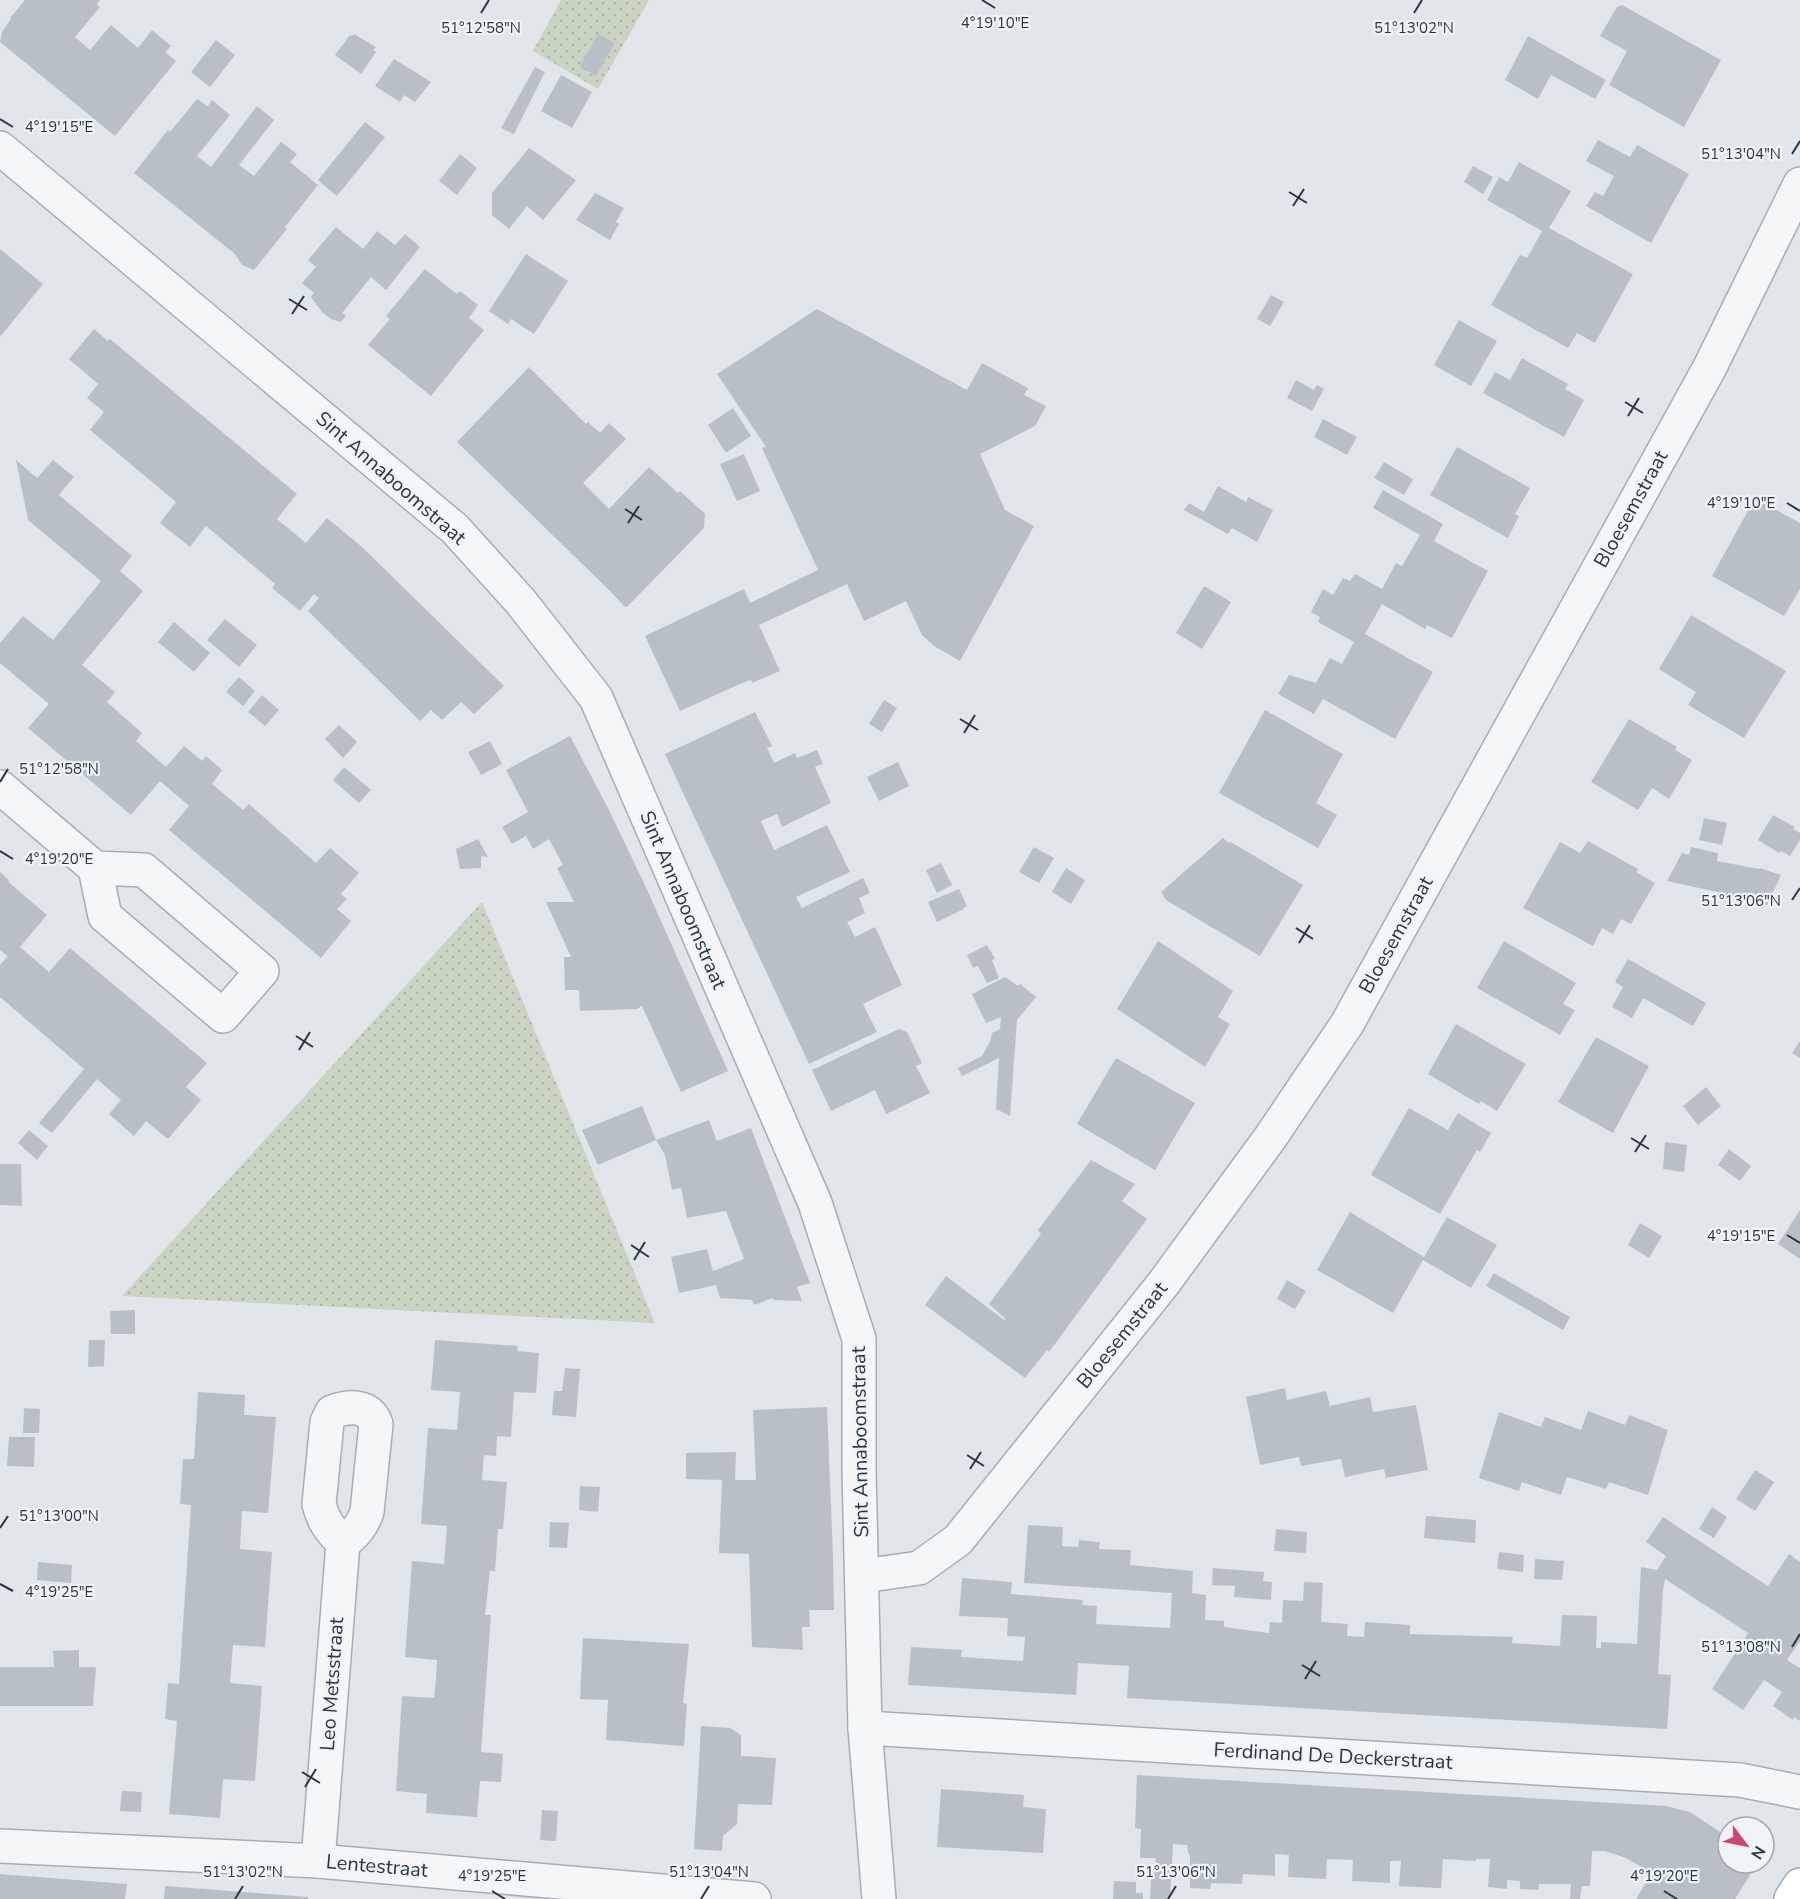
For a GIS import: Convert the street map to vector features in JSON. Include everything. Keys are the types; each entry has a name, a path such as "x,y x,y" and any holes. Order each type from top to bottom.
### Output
{"main road":[{"path":"1791,1899 1800,1885"}],"street":[{"name":"Sint Annaboomstraat","path":"0,148 455,529 521,602 596,698 815,1203 859,1339 859,1469 866,1728 879,1899"},
{"name":"Bloesemstraat","path":"863,1576 919,1568 958,1540 1163,1284 1270,1138 1347,1024 1710,367 1800,184"},
{"path":"0,787 95,868 105,916 223,1016 261,971 144,870 95,868"},
{"name":"Leo Metsstraat","path":"318,1861 343,1543"},
{"name":"Ferdinand De Deckerstraat","path":"866,1728 1740,1780 1800,1792"},
{"name":"Lentestraat","path":"0,1846 318,1861 754,1899"}],"green space":[{"path":"561,0 649,0 598,89 533,51"},
{"path":"482,902 655,1323 122,1296"}],"building":[{"path":"25,0 100,0 97,4 100,7 75,37 90,50 111,25 138,48 152,30 171,46 165,52 176,61 115,136 0,42 2,32 10,18"},
{"path":"1622,5 1721,60 1684,127 1609,85 1627,51 1600,36 1617,7"},
{"path":"354,34 376,47 373,50 376,52 361,74 335,55 350,35"},
{"path":"598,34 615,43 596,76 580,67"},
{"path":"1528,36 1606,80 1595,99 1551,75 1538,99 1505,80"},
{"path":"216,40 235,55 210,87 191,72"},
{"path":"394,59 431,82 415,102 404,95 400,102 375,86"},
{"path":"535,67 545,72 514,134 501,128"},
{"path":"561,75 592,92 572,128 541,111"},
{"path":"197,99 208,106 212,100 230,115 197,156 211,167 257,106 274,120 239,165 254,176 281,142 297,154 290,162 318,185 254,270 242,265 235,254 134,173 168,130 170,132"},
{"path":"365,122 385,137 337,196 318,180"},
{"path":"1598,140 1630,157 1637,145 1689,174 1651,243 1586,206 1595,192 1603,196 1614,176 1586,161"},
{"path":"529,148 576,180 543,220 527,206 509,229 492,215 492,193"},
{"path":"460,154 477,168 457,195 439,181"},
{"path":"1519,162 1571,191 1549,228 1633,274 1595,343 1577,333 1568,348 1491,305 1520,255 1527,258 1542,231 1487,200 1499,177 1508,182"},
{"path":"1473,166 1493,177 1483,194 1464,182"},
{"path":"595,193 624,208 616,222 619,224 610,240 576,220"},
{"path":"336,227 363,249 377,231 395,245 405,234 420,247 386,290 371,277 342,313 346,316 341,322 331,319 322,312 311,297 314,293 302,283 316,267 308,260"},
{"path":"0,249 43,284 0,337"},
{"path":"526,254 568,281 534,334 511,319 508,324 489,311"},
{"path":"425,269 457,294 460,291 478,305 469,318 484,330 431,396 368,345 390,319 386,316"},
{"path":"1271,295 1284,302 1270,326 1257,319"},
{"path":"817,309 967,390 982,363 1028,388 1024,395 1046,406 1035,426 980,454 1005,510 1034,526 960,661 934,646 922,635 906,601 864,621 847,584 759,625 780,671 752,683 751,680 740,684 680,711 645,636 744,589 750,603 818,570 762,448 766,447 717,374"},
{"path":"1459,320 1497,341 1471,386 1434,365"},
{"path":"94,329 108,341 110,339 297,494 277,519 306,543 327,518 362,547 504,686 474,714 461,702 442,720 431,710 420,721 308,611 319,598 314,594 300,611 272,588 275,584 206,526 190,547 160,523 176,502 90,430 104,412 87,398 98,384 69,359"},
{"path":"1522,358 1568,384 1565,389 1584,400 1564,437 1483,393 1495,372 1510,380"},
{"path":"529,367 586,424 588,422 600,433 609,423 626,439 583,483 609,509 649,467 705,514 704,528 627,607 457,442"},
{"path":"1296,380 1314,390 1317,385 1324,389 1312,411 1287,398"},
{"path":"733,408 751,436 726,453 708,425"},
{"path":"1323,419 1357,437 1347,455 1314,437"},
{"path":"1457,447 1530,488 1515,514 1519,516 1508,538 1430,495"},
{"path":"744,454 760,491 737,501 720,464"},
{"path":"16,460 37,478 53,460 74,477 59,495 132,556 120,571 143,591 82,665 115,692 107,702 142,733 136,741 166,767 184,746 202,761 206,756 222,770 212,784 243,810 249,804 316,863 330,848 359,873 341,894 347,899 337,909 351,921 321,958 169,830 189,806 160,781 131,815 28,728 49,704 0,663 0,643 23,616 53,640 101,581 28,520"},
{"path":"1384,462 1413,479 1404,495 1374,478"},
{"path":"1218,486 1246,502 1248,497 1273,510 1257,542 1232,528 1228,534 1184,510 1189,503 1204,512"},
{"path":"1383,490 1443,524 1434,541 1488,571 1452,638 1427,625 1425,629 1382,604 1365,634 1433,672 1395,739 1323,699 1314,714 1278,694 1289,675 1316,683 1330,658 1342,664 1354,642 1318,622 1320,617 1311,612 1323,589 1333,595 1343,578 1350,581 1355,574 1382,589 1396,563 1402,566 1420,535 1373,508"},
{"path":"1755,498 1800,523 1800,589 1784,616 1712,576"},
{"path":"1204,586 1231,602 1202,649 1176,633"},
{"path":"1691,615 1786,671 1744,738 1688,705 1696,692 1659,669"},
{"path":"225,619 257,645 239,667 207,640"},
{"path":"174,622 210,653 194,672 158,642"},
{"path":"239,677 255,691 243,706 226,692"},
{"path":"262,695 279,710 265,726 248,712"},
{"path":"884,700 897,708 882,732 869,724"},
{"path":"1265,710 1343,754 1316,803 1337,815 1318,848 1219,793"},
{"path":"755,712 772,746 767,748 774,763 795,753 797,758 817,750 823,764 815,767 831,803 782,827 777,814 761,821 774,850 827,825 850,872 796,897 802,908 863,878 870,893 859,898 865,913 847,922 855,937 875,927 902,985 863,1004 877,1032 809,1064 665,754"},
{"path":"1629,719 1677,747 1675,750 1692,760 1669,799 1652,788 1638,810 1591,782"},
{"path":"339,725 357,742 343,758 325,739"},
{"path":"570,736 644,883 728,1071 681,1092 642,1006 637,1009 580,1011 579,990 565,990 564,957 571,957 546,902 574,902 557,868 563,865 549,839 533,849 526,836 512,844 502,827 528,812 506,770"},
{"path":"490,741 502,764 481,775 468,752"},
{"path":"898,762 909,786 879,801 867,777"},
{"path":"344,767 371,790 359,803 333,780"},
{"path":"1773,815 1795,827 1793,829 1800,833 1800,840 1790,856 1781,851 1779,853 1758,840"},
{"path":"1704,818 1727,823 1722,845 1699,840"},
{"path":"1223,838 1303,885 1260,956 1166,900 1161,892"},
{"path":"478,839 488,857 481,856 481,868 460,869 456,849"},
{"path":"1588,841 1638,869 1636,872 1655,883 1631,924 1621,919 1613,934 1602,928 1593,946 1523,908 1560,842 1580,853"},
{"path":"1034,847 1054,858 1039,883 1019,872"},
{"path":"1691,847 1718,853 1717,861 1760,868 1781,875 1767,905 1667,881 1682,853 1689,855"},
{"path":"941,863 952,885 937,893 926,870"},
{"path":"1066,868 1085,880 1071,904 1052,892"},
{"path":"0,872 47,915 20,947 49,972 70,948 207,1063 186,1087 201,1100 168,1139 146,1121 134,1136 109,1114 121,1100 97,1079 52,1133 39,1123 84,1069 0,997 0,965 8,956 0,950"},
{"path":"959,889 967,906 937,922 928,902"},
{"path":"1158,941 1233,991 1218,1017 1230,1024 1205,1067 1117,1009"},
{"path":"1504,941 1576,983 1563,1004 1575,1010 1560,1035 1477,988"},
{"path":"987,945 995,959 992,960 999,978 987,983 978,966 973,968 967,955"},
{"path":"1628,959 1706,1003 1693,1026 1643,998 1632,1018 1612,1007 1623,987 1615,982"},
{"path":"1005,977 1018,986 1020,984 1036,997 1017,1020 1010,1116 996,1109 999,1058 962,1076 958,1068 982,1056 992,1033 1000,1029 1001,1017 986,1023 972,994"},
{"path":"1456,1024 1526,1064 1497,1111 1481,1101 1479,1104 1428,1074"},
{"path":"899,1029 907,1032 922,1063 916,1066 930,1093 886,1114 875,1090 831,1111 812,1070"},
{"path":"1596,1037 1649,1066 1613,1133 1558,1102"},
{"path":"1800,1041 1800,1058 1792,1053"},
{"path":"1116,1058 1195,1103 1155,1170 1077,1124"},
{"path":"1706,1087 1721,1106 1698,1125 1683,1106"},
{"path":"642,1106 656,1140 598,1165 582,1130"},
{"path":"1409,1108 1448,1130 1458,1113 1491,1133 1480,1152 1477,1150 1440,1214 1371,1175"},
{"path":"709,1120 717,1141 751,1128 810,1283 797,1287 802,1301 774,1300 773,1298 754,1305 752,1300 720,1298 716,1285 679,1293 671,1257 707,1249 713,1271 744,1259 726,1211 687,1218 681,1188 672,1190 665,1155 656,1140"},
{"path":"29,1130 48,1146 37,1160 18,1143"},
{"path":"1665,1142 1687,1145 1684,1172 1663,1169"},
{"path":"1729,1149 1751,1166 1740,1181 1718,1165"},
{"path":"1091,1160 1135,1184 1122,1201 1147,1219 1049,1352 1047,1350 1025,1378 925,1305 946,1276 1004,1320 1006,1319 989,1304 1041,1234 1038,1230"},
{"path":"0,1164 21,1164 22,1206 0,1205"},
{"path":"1800,1210 1800,1259 1778,1244"},
{"path":"1350,1212 1424,1257 1447,1217 1497,1245 1471,1288 1423,1260 1393,1313 1317,1270"},
{"path":"1640,1223 1662,1236 1649,1258 1628,1245"},
{"path":"1494,1273 1570,1317 1563,1330 1486,1286"},
{"path":"1287,1280 1306,1291 1295,1309 1277,1299"},
{"path":"135,1310 135,1334 111,1334 110,1311"},
{"path":"89,1340 105,1340 104,1366 88,1367"},
{"path":"435,1340 518,1346 517,1351 539,1353 536,1393 514,1392 511,1437 497,1436 496,1456 484,1455 482,1480 507,1482 503,1529 498,1529 495,1572 490,1570 485,1615 491,1615 481,1752 503,1754 501,1782 480,1781 477,1817 426,1813 427,1794 396,1791 402,1696 434,1698 436,1679 437,1660 405,1657 412,1561 444,1564 447,1526 421,1524 428,1428 457,1430 460,1392 431,1390"},
{"path":"565,1368 580,1369 576,1417 552,1415 554,1391 562,1391"},
{"path":"1285,1388 1287,1400 1326,1391 1330,1406 1370,1397 1373,1412 1416,1405 1428,1470 1386,1478 1384,1469 1345,1477 1341,1459 1301,1466 1299,1457 1260,1465 1246,1397"},
{"path":"198,1392 245,1395 244,1415 276,1417 268,1513 242,1511 240,1549 272,1552 265,1647 233,1645 230,1683 262,1686 255,1781 223,1779 220,1818 169,1814 177,1721 165,1719 168,1683 179,1684 191,1505 180,1504 183,1459 194,1459"},
{"path":"827,1407 834,1610 809,1610 810,1627 802,1627 803,1650 752,1647 749,1554 719,1553 722,1480 686,1479 686,1453 736,1452 735,1480 756,1480 753,1410"},
{"path":"24,1408 40,1409 39,1433 23,1433"},
{"path":"1588,1411 1625,1425 1629,1415 1668,1430 1648,1495 1609,1482 1606,1489 1567,1477 1561,1495 1522,1482 1519,1491 1479,1478 1499,1412 1541,1427 1545,1417 1581,1430"},
{"path":"9,1437 35,1437 34,1467 7,1466"},
{"path":"1755,1470 1774,1482 1755,1511 1736,1499"},
{"path":"580,1486 600,1487 598,1512 579,1510"},
{"path":"1712,1507 1727,1517 1714,1538 1699,1529"},
{"path":"1426,1516 1476,1520 1475,1543 1424,1538"},
{"path":"1663,1517 1768,1586 1789,1554 1800,1562 1800,1641 1787,1660 1800,1668 1800,1721 1794,1717 1793,1720 1773,1706 1782,1692 1764,1680 1743,1710 1712,1689 1748,1633 1665,1579 1658,1674 1671,1675 1667,1729 1127,1698 1129,1666 1078,1663 1076,1695 908,1685 911,1647 962,1650 961,1657 1023,1661 1025,1637 1007,1636 1008,1618 959,1616 962,1578 1012,1582 1011,1594 1083,1600 1082,1605 1097,1606 1096,1624 1170,1628 1172,1593 1024,1583 1028,1525 1063,1527 1062,1546 1078,1547 1079,1540 1100,1542 1099,1549 1131,1550 1130,1565 1193,1571 1192,1593 1206,1595 1205,1620 1224,1621 1224,1627 1269,1633 1270,1622 1282,1623 1283,1600 1303,1601 1304,1582 1323,1583 1321,1622 1348,1624 1347,1636 1364,1637 1365,1622 1410,1625 1410,1634 1513,1637 1512,1643 1560,1646 1562,1615 1597,1616 1596,1648 1601,1648 1601,1642 1637,1644 1641,1567 1657,1570 1666,1556 1646,1542"},
{"path":"550,1522 569,1523 567,1548 549,1547"},
{"path":"1276,1529 1307,1532 1306,1553 1274,1551"},
{"path":"1499,1552 1524,1555 1523,1572 1497,1569"},
{"path":"1535,1559 1564,1561 1562,1580 1534,1579"},
{"path":"38,1562 72,1565 71,1583 37,1580"},
{"path":"1213,1568 1264,1572 1263,1581 1272,1582 1271,1600 1234,1597 1235,1586 1212,1585"},
{"path":"583,1638 689,1644 683,1703 687,1704 684,1746 606,1740 608,1700 580,1699"},
{"path":"79,1650 79,1667 96,1667 93,1706 0,1706 0,1667 54,1667 53,1651"},
{"path":"701,1726 730,1728 741,1735 741,1756 776,1758 772,1805 738,1804 737,1824 723,1836 722,1851 694,1849"},
{"path":"1137,1775 1666,1806 1690,1812 1716,1829 1716,1875 1750,1875 1735,1899 1636,1899 1652,1873 1626,1858 1605,1851 1592,1851 1590,1886 1582,1886 1580,1899 1570,1899 1571,1884 1539,1884 1538,1890 1520,1889 1520,1881 1507,1880 1507,1889 1488,1887 1490,1859 1476,1859 1476,1861 1443,1859 1441,1888 1437,1888 1399,1886 1401,1861 1390,1861 1390,1883 1352,1881 1353,1860 1327,1859 1326,1879 1288,1877 1289,1855 1275,1854 1275,1876 1243,1874 1242,1884 1211,1883 1210,1889 1190,1888 1190,1856 1187,1845 1173,1844 1170,1899 1150,1899 1151,1879 1154,1879 1156,1858 1140,1858 1141,1829 1135,1828"},
{"path":"941,1789 1024,1795 1023,1807 1046,1809 1043,1853 937,1847"},
{"path":"122,1791 142,1792 141,1812 120,1811"},
{"path":"542,1810 558,1811 556,1841 540,1840"},
{"path":"0,1874 127,1884 125,1899 0,1899"},
{"path":"1114,1881 1136,1882 1136,1893 1143,1893 1143,1899 1113,1899"},
{"path":"165,1886 308,1897 308,1899 164,1899"}]}
